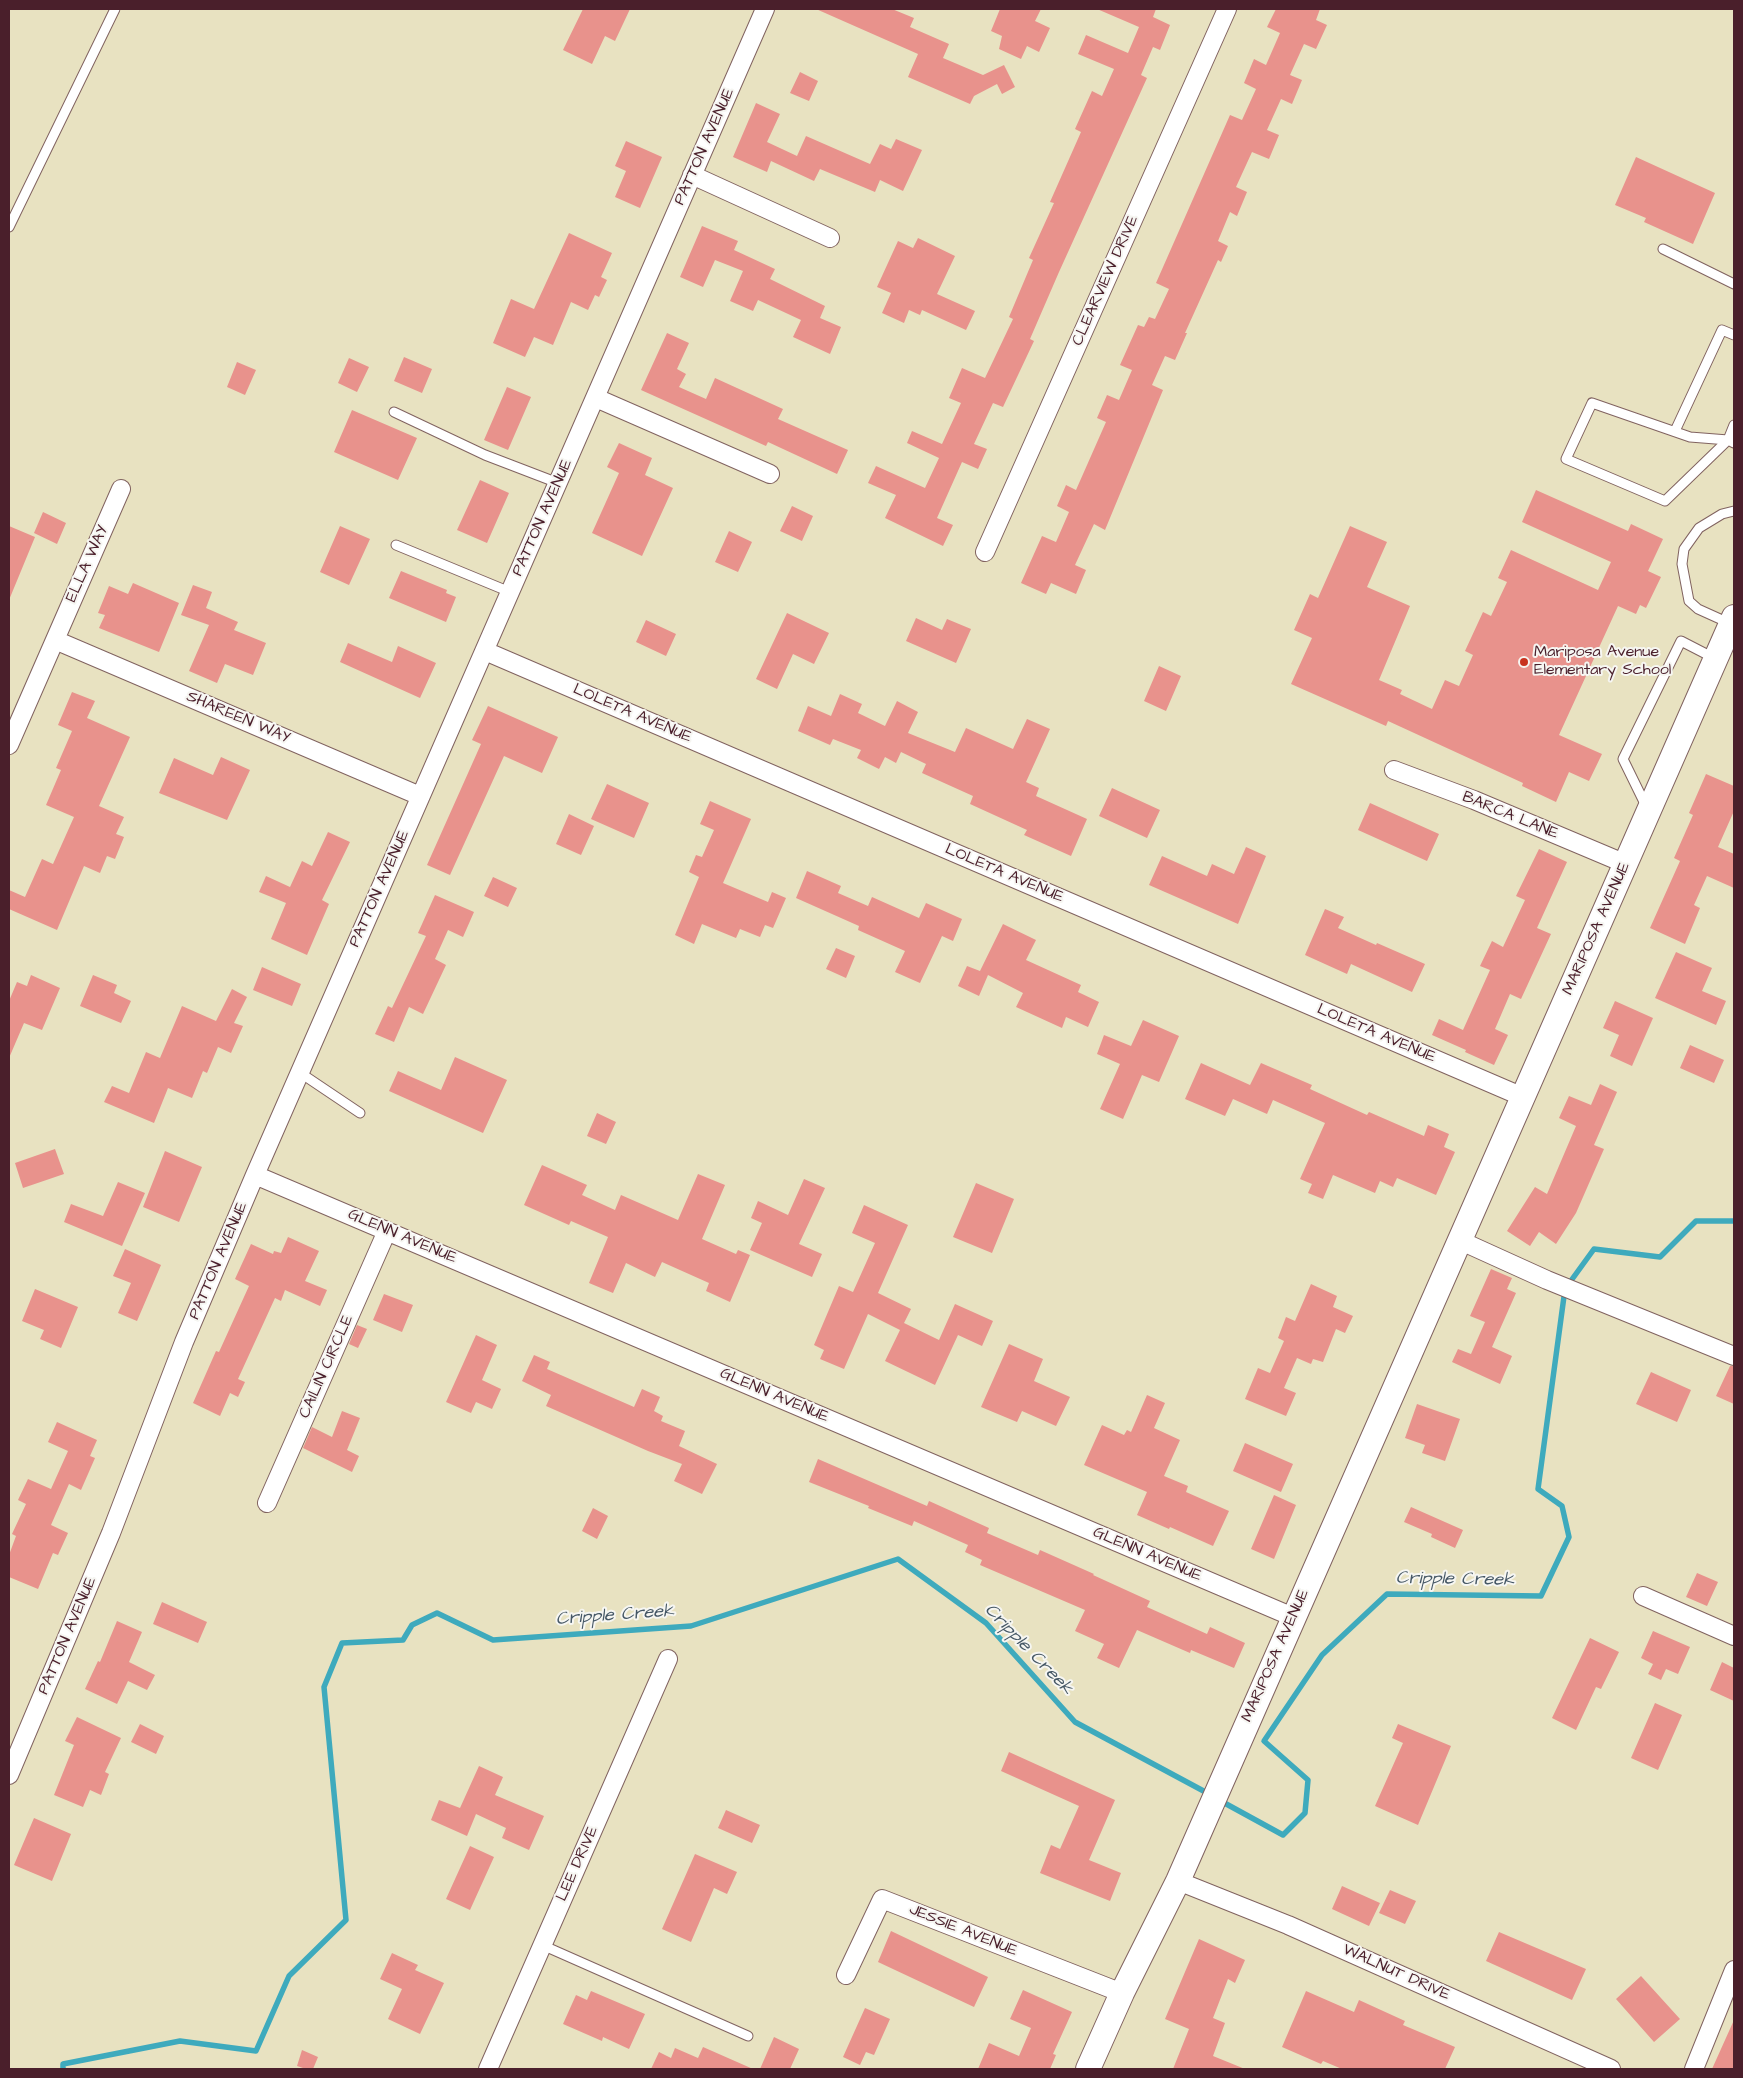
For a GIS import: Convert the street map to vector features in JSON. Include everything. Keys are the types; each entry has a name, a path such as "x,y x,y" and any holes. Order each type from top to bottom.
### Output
{"street":[{"name":"PATTON AVENUE","path":"9,1775 111,1533 184,1342 255,1175 596,398 764,9"},
{"name":"CLEARVIEW DRIVE","path":"985,552 1228,9"},
{"path":"692,175 830,238"},
{"path":"596,398 770,474"},
{"name":"ELLA WAY","path":"9,745 121,489"},
{"name":"MARIPOSA AVENUE","path":"1088,2069 1122,1993 1178,1881 1207,1816 1733,621"},
{"name":"SHAREEN WAY","path":"55,640 420,796"},
{"name":"LOLETA AVENUE","path":"485,650 1523,1097"},
{"name":"BARCA LANE","path":"1394,770 1474,800 1626,864"},
{"name":"GLENN AVENUE","path":"255,1175 1293,1617"},
{"name":"CAILIN CIRCLE","path":"266,1503 387,1231"},
{"path":"1461,1241 1546,1280 1734,1356"},
{"path":"1643,1596 1734,1636"},
{"name":"LEE DRIVE","path":"488,2069 668,1659"},
{"name":"WALNUT DRIVE","path":"1178,1881 1288,1925 1611,2069"},
{"name":"JESSIE AVENUE","path":"846,1975 882,1899 1122,1993"},
{"path":"1694,2069 1734,1970"}],"lane":[{"path":"9,226 115,9"},
{"path":"1663,249 1734,284"},
{"path":"1675,431 1722,330 1734,335"},
{"path":"1731,442 1690,437 1592,403 1566,459 1665,501 1731,442 1734,425"},
{"path":"394,412 485,455 558,483"},
{"path":"1733,621 1698,609 1689,600 1682,564 1684,549 1698,528 1722,514 1734,511"},
{"path":"396,545 510,592"},
{"path":"1649,812 1623,759 1681,640 1717,659"},
{"path":"300,1072 360,1112"},
{"path":"542,1945 748,2036"}],"building":[{"path":"583,9 630,9 615,41 605,36 592,64 563,50"},
{"path":"816,9 892,9 914,18 910,27 949,44 943,58 983,75 1004,65 1015,87 1002,94 997,84 974,96 970,104 908,77 918,54"},
{"path":"1000,9 1041,9 1035,21 1050,28 1039,52 1027,46 1021,59 999,49 1002,36 991,31"},
{"path":"1097,9 1156,9 1153,17 1170,25 1160,50 1153,47 1141,75 1147,78 1030,339 1034,341 1003,407 993,403 974,444 987,449 978,469 962,462 937,518 953,525 943,546 885,518 896,495 868,483 876,466 925,488 939,458 907,443 912,431 942,444 961,403 949,398 962,368 985,378 1013,319 1009,317 1033,260 1029,258 1054,203 1050,202 1081,132 1075,129 1092,91 1102,96 1114,69 1078,54 1086,35 1128,53 1139,27"},
{"path":"1276,9 1320,9 1316,20 1327,25 1316,49 1304,44 1290,75 1302,80 1292,104 1281,99 1267,130 1279,135 1269,159 1252,152 1236,187 1247,192 1237,216 1230,212 1218,241 1228,246 1221,262 1218,260 1175,360 1165,356 1152,385 1163,390 1105,530 1094,524 1075,565 1086,570 1076,594 1051,583 1046,594 1021,583 1042,536 1056,542 1069,512 1057,506 1066,485 1076,490 1106,422 1097,418 1107,395 1119,400 1132,370 1120,365 1138,325 1144,327 1149,317 1155,319 1169,289 1156,283 1230,115 1242,120 1256,89 1244,83 1254,59 1266,65 1280,33 1267,27"},
{"path":"800,72 818,81 809,101 790,93"},
{"path":"756,103 780,114 767,142 797,156 806,136 870,164 880,144 891,149 896,139 922,150 903,191 880,180 875,192 820,169 814,181 771,161 767,172 733,157"},
{"path":"626,141 662,157 640,208 615,197 626,171 615,166"},
{"path":"1636,157 1715,193 1693,244 1644,222 1646,218 1615,205"},
{"path":"702,226 738,241 734,250 775,269 770,279 825,306 820,318 841,327 830,354 793,337 801,320 758,300 753,311 730,301 743,271 715,260 703,287 680,277"},
{"path":"569,233 612,253 601,277 607,280 599,297 595,295 588,310 571,302 553,345 534,337 525,357 493,343 511,299 534,309"},
{"path":"918,238 955,256 937,294 975,311 966,330 922,310 920,315 909,310 904,323 882,313 891,293 877,287 898,241 913,248"},
{"path":"667,333 689,343 677,369 686,374 679,387 706,399 715,378 783,409 778,419 848,450 837,474 768,442 766,446 641,390"},
{"path":"404,357 432,369 422,393 394,381"},
{"path":"349,358 369,367 357,392 338,383"},
{"path":"237,362 256,370 245,395 227,387"},
{"path":"507,387 531,397 508,450 484,440"},
{"path":"352,410 417,438 398,480 334,452"},
{"path":"619,443 652,458 645,475 673,488 642,556 592,533 619,473 607,467"},
{"path":"480,480 509,493 487,543 457,530"},
{"path":"1536,490 1628,531 1631,524 1663,539 1648,571 1661,577 1646,608 1640,605 1636,614 1618,606 1559,735 1602,754 1589,781 1569,772 1556,802 1522,786 1523,783 1388,721 1386,726 1291,684 1312,638 1294,630 1310,594 1318,598 1350,526 1387,542 1367,587 1410,606 1379,680 1402,690 1400,694 1432,709 1445,680 1459,686 1473,655 1465,651 1483,612 1491,616 1507,582 1498,578 1511,550 1598,590 1611,562 1522,522"},
{"path":"792,506 813,516 802,541 780,531"},
{"path":"43,512 66,523 57,544 34,533"},
{"path":"9,526 35,537 9,600"},
{"path":"340,526 370,539 349,585 320,572"},
{"path":"729,531 752,542 738,572 715,562"},
{"path":"401,571 447,590 446,593 456,597 446,622 389,598"},
{"path":"133,583 179,603 159,652 99,628 105,615 98,613 109,586 128,594"},
{"path":"193,585 212,592 206,608 238,622 234,630 266,643 253,675 225,664 217,683 189,671 209,625 181,615"},
{"path":"787,613 829,633 814,664 793,654 777,689 756,679"},
{"path":"916,618 942,630 947,619 971,629 956,663 906,641"},
{"path":"646,620 676,634 666,656 636,642"},
{"path":"348,643 392,662 398,646 436,663 420,698 340,662"},
{"path":"1159,666 1181,676 1166,711 1144,701"},
{"path":"72,692 95,701 87,718 130,737 99,806 124,817 116,834 124,837 115,859 107,856 100,873 84,866 57,930 9,909 9,890 25,897 42,859 53,864 74,817 46,805 61,770 56,768 72,731 58,725"},
{"path":"840,694 862,704 858,713 885,726 897,701 918,712 908,733 955,752 966,728 1013,749 1027,719 1050,729 1026,782 1039,788 1036,796 1087,819 1071,856 1024,835 1027,830 970,804 973,796 922,773 926,764 901,752 896,763 885,757 879,769 857,758 861,750 833,739 830,745 798,731 808,706 831,716"},
{"path":"488,706 558,737 542,773 504,756 450,875 427,865 481,744 472,740"},
{"path":"221,757 250,770 227,820 159,793 174,758 213,775"},
{"path":"1706,774 1734,786 1734,811 1718,847 1734,854 1734,888 1707,876 1694,905 1700,908 1685,944 1650,928 1680,861 1674,858 1693,815 1689,813"},
{"path":"607,784 649,803 634,838 591,819"},
{"path":"1112,788 1160,810 1147,838 1099,816"},
{"path":"710,801 751,819 723,883 768,902 772,892 786,898 773,928 765,925 760,937 740,929 736,938 702,924 694,944 675,935 699,877 689,872 696,855 702,857 714,830 700,824"},
{"path":"1370,803 1439,834 1427,861 1358,830"},
{"path":"569,814 594,826 581,855 556,844"},
{"path":"328,832 350,842 322,900 329,904 307,955 271,939 286,903 259,892 266,876 290,887 302,861 312,866"},
{"path":"1246,847 1266,856 1238,924 1149,885 1162,856 1207,876 1212,864 1234,874"},
{"path":"1539,849 1567,862 1537,928 1551,934 1521,999 1510,994 1495,1029 1508,1035 1494,1065 1432,1035 1439,1019 1463,1030 1490,970 1480,966 1492,941 1503,947 1525,900 1516,896"},
{"path":"807,871 841,886 838,893 868,906 872,897 919,918 926,903 962,919 953,941 942,936 920,983 895,972 905,951 858,930 859,926 796,898"},
{"path":"493,877 517,888 508,907 484,896"},
{"path":"435,895 474,912 463,937 448,930 435,959 446,965 423,1014 409,1007 394,1042 375,1034 388,1006 392,1008 426,936 418,933"},
{"path":"1325,909 1344,917 1338,928 1425,964 1412,992 1351,964 1347,974 1305,955"},
{"path":"1003,924 1036,940 1026,960 1081,985 1078,992 1099,1002 1088,1027 1066,1017 1062,1028 1016,1007 1023,993 988,975 979,996 958,986 967,966 980,971"},
{"path":"836,948 855,956 846,978 826,969"},
{"path":"1676,952 1712,968 1702,991 1726,1001 1716,1025 1655,998"},
{"path":"262,967 301,984 292,1006 253,990"},
{"path":"31,975 60,988 42,1030 24,1023 9,1058 9,1001 17,982 27,986"},
{"path":"93,975 117,985 114,993 131,1001 121,1023 80,1006"},
{"path":"232,989 247,997 234,1023 243,1026 231,1053 218,1047 207,1073 203,1071 192,1098 168,1088 154,1123 104,1102 112,1086 129,1093 146,1052 160,1058 182,1006 216,1021"},
{"path":"1615,1001 1653,1018 1632,1066 1610,1056 1619,1035 1603,1028"},
{"path":"1143,1020 1179,1036 1159,1082 1142,1075 1123,1119 1100,1109 1120,1064 1097,1054 1104,1035 1131,1046"},
{"path":"1690,1045 1724,1060 1714,1083 1680,1068"},
{"path":"455,1057 507,1080 483,1133 389,1091 398,1071 441,1090"},
{"path":"1201,1063 1250,1085 1261,1063 1312,1085 1310,1089 1367,1115 1369,1112 1424,1136 1428,1125 1449,1134 1444,1147 1455,1152 1436,1195 1397,1178 1393,1187 1380,1181 1375,1193 1333,1175 1323,1199 1308,1193 1312,1184 1300,1179 1325,1123 1273,1100 1267,1114 1233,1099 1225,1116 1185,1099"},
{"path":"1600,1084 1617,1092 1594,1145 1604,1149 1576,1213 1556,1244 1539,1232 1530,1246 1507,1231 1535,1187 1547,1194 1576,1126 1559,1118 1569,1096 1591,1105"},
{"path":"597,1113 616,1122 606,1144 587,1136"},
{"path":"55,1149 64,1174 23,1188 15,1163"},
{"path":"165,1151 202,1167 179,1222 143,1207"},
{"path":"542,1165 587,1185 582,1195 615,1210 621,1195 678,1220 698,1174 725,1185 702,1239 736,1254 738,1250 750,1255 730,1302 706,1291 709,1283 662,1262 655,1277 626,1263 613,1293 589,1283 608,1237 571,1221 569,1225 524,1205"},
{"path":"804,1179 825,1188 799,1244 822,1254 812,1277 750,1250 762,1223 751,1218 758,1201 788,1215"},
{"path":"118,1182 145,1193 122,1246 64,1222 71,1204 103,1216"},
{"path":"976,1183 1014,1199 992,1253 953,1237"},
{"path":"864,1205 908,1225 878,1293 911,1309 904,1323 939,1340 955,1304 993,1321 982,1346 958,1335 935,1385 885,1361 900,1330 868,1314 844,1369 820,1359 824,1350 814,1345 839,1286 853,1292 875,1243 852,1233"},
{"path":"288,1237 319,1251 305,1281 327,1290 320,1306 285,1290 281,1301 275,1298 238,1379 245,1382 238,1397 230,1393 220,1416 193,1403 216,1351 219,1352 249,1286 235,1279 251,1244 273,1254 274,1251 281,1253"},
{"path":"125,1249 161,1265 137,1321 118,1313 131,1283 113,1276"},
{"path":"1491,1269 1512,1278 1507,1289 1516,1293 1492,1347 1512,1356 1500,1384 1452,1362 1458,1349 1471,1354 1485,1322 1470,1316"},
{"path":"1311,1284 1337,1296 1333,1307 1353,1316 1345,1333 1336,1329 1323,1362 1313,1359 1311,1364 1297,1358 1284,1388 1296,1393 1286,1416 1245,1399 1258,1368 1270,1373 1284,1341 1278,1338 1286,1317 1295,1321"},
{"path":"35,1289 78,1307 61,1348 40,1339 44,1330 22,1321"},
{"path":"384,1294 413,1305 402,1332 373,1320"},
{"path":"357,1325 367,1329 358,1348 349,1344"},
{"path":"476,1335 497,1345 482,1380 501,1389 492,1409 476,1402 471,1413 446,1402"},
{"path":"1009,1344 1043,1359 1034,1381 1070,1397 1056,1426 1022,1411 1017,1422 981,1407"},
{"path":"534,1355 550,1362 547,1369 634,1407 642,1389 660,1397 654,1411 663,1416 661,1421 685,1431 679,1446 717,1464 702,1494 674,1481 682,1464 546,1406 551,1395 522,1381"},
{"path":"1730,1366 1734,1366 1734,1404 1716,1396"},
{"path":"1651,1372 1691,1390 1677,1422 1636,1404"},
{"path":"1147,1395 1165,1403 1154,1428 1180,1440 1164,1476 1188,1486 1186,1492 1229,1511 1213,1546 1137,1515 1147,1492 1084,1465 1102,1425 1124,1435 1127,1430 1131,1432"},
{"path":"1417,1404 1460,1419 1445,1461 1422,1453 1425,1445 1405,1438"},
{"path":"342,1411 360,1418 347,1450 359,1456 352,1472 303,1448 312,1427 332,1437"},
{"path":"57,1422 97,1440 90,1456 95,1458 81,1490 69,1484 51,1525 68,1533 58,1555 53,1553 38,1589 9,1577 9,1555 16,1536 12,1534 26,1504 18,1500 28,1479 51,1489 68,1451 48,1442"},
{"path":"1245,1443 1293,1464 1281,1492 1233,1471"},
{"path":"818,1459 927,1506 929,1501 989,1528 987,1533 1038,1555 1040,1550 1094,1574 1150,1601 1147,1607 1207,1634 1210,1627 1245,1643 1234,1668 1191,1650 1190,1653 1137,1630 1119,1668 1097,1658 1104,1644 1075,1631 1085,1610 980,1565 982,1560 965,1552 968,1545 914,1521 912,1526 809,1482"},
{"path":"1274,1495 1296,1505 1274,1559 1251,1549"},
{"path":"1411,1507 1463,1530 1455,1548 1431,1537 1432,1534 1404,1522"},
{"path":"593,1508 608,1516 597,1539 582,1531"},
{"path":"1697,1573 1718,1582 1707,1606 1686,1597"},
{"path":"162,1602 207,1622 198,1643 153,1624"},
{"path":"117,1621 142,1632 129,1662 155,1675 147,1690 128,1681 117,1704 85,1689 98,1661 100,1662"},
{"path":"1653,1631 1690,1647 1678,1674 1666,1669 1661,1680 1648,1674 1653,1664 1641,1658"},
{"path":"1590,1638 1619,1652 1601,1689 1596,1687 1576,1730 1552,1718"},
{"path":"1722,1662 1734,1668 1734,1701 1710,1690"},
{"path":"1655,1703 1682,1715 1658,1770 1631,1758"},
{"path":"77,1717 121,1738 105,1772 109,1774 101,1795 90,1790 83,1807 54,1795 74,1745 65,1741"},
{"path":"140,1724 164,1736 156,1754 131,1742"},
{"path":"1398,1724 1451,1746 1418,1825 1375,1806 1403,1743 1392,1738"},
{"path":"1009,1752 1115,1800 1089,1860 1121,1873 1110,1901 1040,1873 1051,1845 1060,1849 1079,1806 1001,1771"},
{"path":"479,1766 503,1777 495,1795 544,1816 529,1850 502,1838 506,1828 476,1814 467,1836 431,1820 439,1800 460,1808"},
{"path":"726,1810 760,1825 752,1843 718,1828"},
{"path":"34,1818 71,1834 52,1881 14,1865"},
{"path":"470,1846 494,1857 470,1910 446,1899"},
{"path":"695,1854 737,1872 727,1894 714,1888 691,1942 662,1929"},
{"path":"1342,1886 1380,1903 1369,1926 1332,1909"},
{"path":"1390,1890 1416,1901 1405,1924 1379,1913"},
{"path":"891,1931 988,1977 974,2007 878,1962"},
{"path":"1499,1932 1586,1969 1572,2000 1486,1961"},
{"path":"1199,1939 1245,1960 1235,1983 1228,1979 1213,2018 1225,2023 1213,2056 1245,2069 1173,2069 1189,2029 1165,2019"},
{"path":"392,1953 418,1965 415,1970 444,1983 420,2034 388,2019 402,1989 380,1979"},
{"path":"1641,1976 1680,2019 1654,2042 1616,1999"},
{"path":"1023,1990 1072,2012 1053,2054 1056,2055 1050,2069 978,2069 989,2043 1019,2056 1031,2028 1010,2019"},
{"path":"591,1991 645,2014 629,2049 603,2037 602,2041 563,2024 576,1995 587,2000"},
{"path":"1306,1991 1354,2012 1359,2000 1405,2021 1403,2025 1455,2047 1445,2069 1342,2069 1323,2061 1321,2064 1282,2047"},
{"path":"865,2008 890,2019 874,2055 866,2052 860,2065 843,2057"},
{"path":"1734,2020 1734,2069 1712,2069"},
{"path":"774,2037 799,2049 790,2069 760,2069"},
{"path":"703,2047 753,2069 651,2069 659,2052 671,2058 675,2048 698,2058"},
{"path":"302,2050 318,2057 313,2069 297,2066"}],"waterway":[{"name":"Cripple Creek","path":"1219,1800 1283,1835 1305,1813 1308,1780 1264,1741 1322,1655 1387,1594 1541,1596 1569,1537 1562,1506 1538,1489 1565,1289 1594,1249 1660,1257 1696,1221 1734,1221"},
{"name":"Cripple Creek","path":"63,2069 63,2064 180,2041 256,2051 289,1976 346,1920 324,1687 342,1643 403,1640 412,1625 437,1613 493,1640 691,1626 898,1559 986,1623 1075,1722 1211,1795"}],"place":[{"name":"Mariposa Avenue Elementary School","path":"1524,662"}]}
